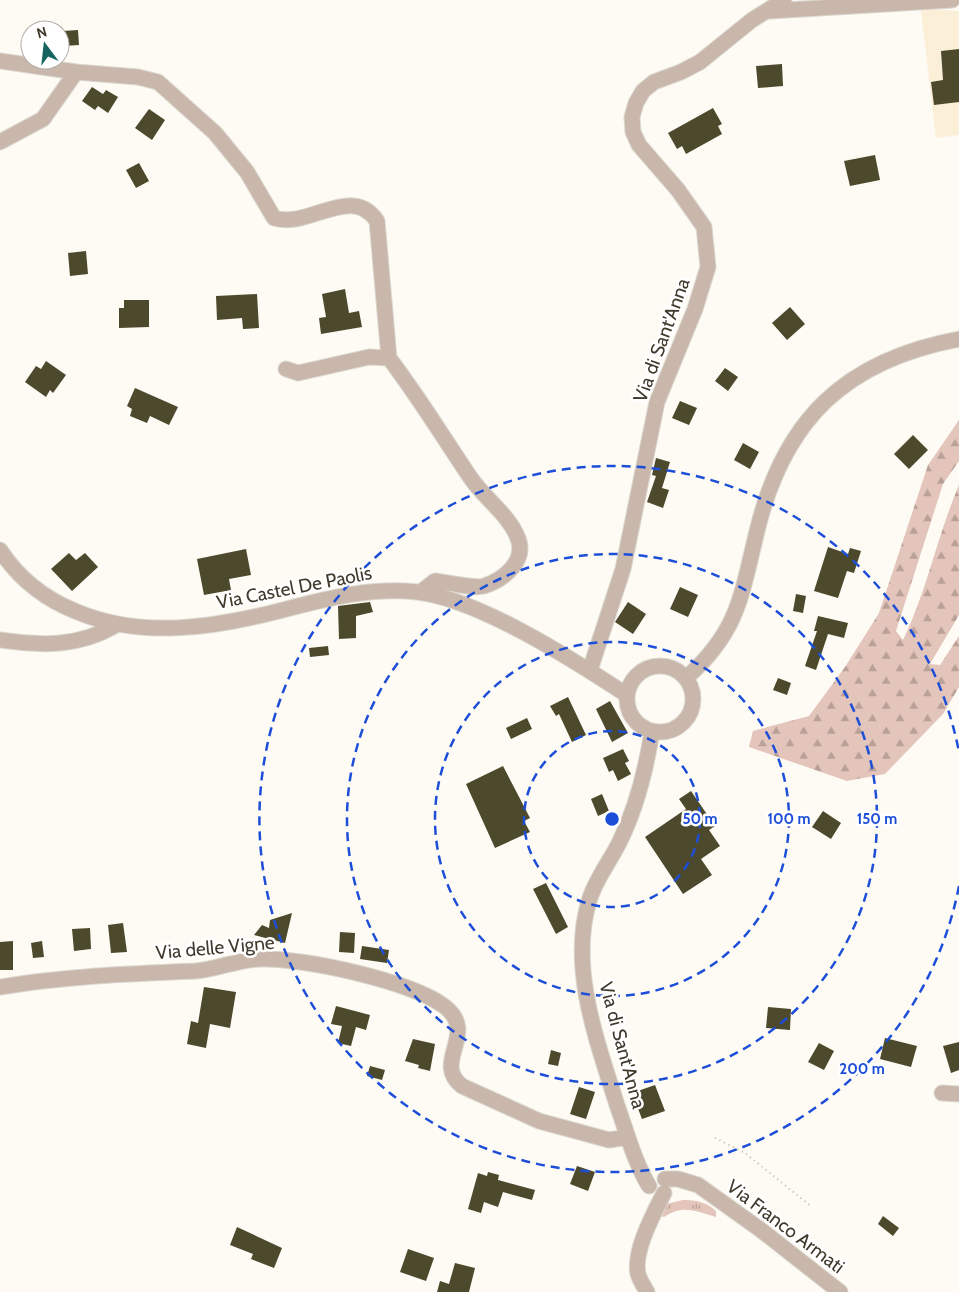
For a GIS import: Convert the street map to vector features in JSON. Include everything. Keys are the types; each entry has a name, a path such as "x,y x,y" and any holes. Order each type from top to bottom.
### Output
{"street":[{"name":"Via di Sant'Anna","path":"590,670 623,569 657,402 695,309 708,267 704,227 678,190 639,145 633,124 636,103 643,91 654,82 700,62 752,20 784,0"},
{"path":"768,11 952,0"},
{"path":"0,61 76,72 138,77 158,82 215,132 246,172 274,218 284,220 309,217 336,207 358,204 370,211 376,221 389,358 447,440 471,479 514,531 518,537 521,554 514,568 483,586 435,581 421,592"},
{"path":"0,142 43,119 55,106 76,72"},
{"path":"686,678 710,655 730,627 743,593 757,529 774,478 804,422 844,384 882,361 921,347 959,339"},
{"path":"286,369 298,373 368,357 389,358"},
{"name":"Via Castel De Paolis","path":"0,550 21,578 44,595 81,613 116,625 147,629 205,624 260,616 356,593 397,590 421,592 486,615 590,670 627,695"},
{"path":"0,640 52,645 92,636 116,625"},
{"path":"0,630 30,640 92,636"},
{"path":"656,665 668,666 678,670 686,678 694,697 688,716 672,729 652,731 636,722 627,705 627,695 630,684 636,675 656,665"},
{"name":"Via di Sant'Anna","path":"652,731 639,795 618,845 592,893 583,937 583,966 588,1004 603,1061 628,1138 640,1170 659,1186"},
{"name":"Via delle Vigne","path":"0,987 69,978 198,970 245,960 269,959 354,972 387,981 434,1000 453,1016 459,1036 451,1061 451,1070 454,1078 462,1086 539,1122 609,1140 628,1138"},
{"path":"942,1092 959,1094"},
{"path":"647,1292 640,1279 638,1264 659,1186"},
{"name":"Via Franco Armati","path":"659,1186 707,1192 761,1230 840,1292"}],"path":[{"path":"715,1138 745,1153 812,1207"}],"shaded area":[{"path":"931,9 959,11 959,49 941,51 942,71 956,79 931,82 959,100 959,135 936,138 921,11"}],"green space":[{"path":"959,420 959,461 943,484 896,631 903,640 919,602 944,524 959,485 959,615 930,664 940,665 959,636 959,687 943,714 885,774 847,781 749,747 753,731 809,716 845,667 879,613 928,465"},
{"path":"683,1200 709,1205 716,1211 716,1217 689,1210 677,1211 664,1217 657,1215 666,1204"}],"building":[{"path":"78,30 79,45 70,46 70,31"},
{"path":"959,49 959,102 934,105 931,82 943,80 941,51"},
{"path":"782,64 783,86 758,88 756,66"},
{"path":"92,87 103,94 106,90 118,97 108,113 98,106 95,110 82,101"},
{"path":"713,108 722,124 718,126 722,134 686,154 682,146 677,149 668,133"},
{"path":"149,109 165,120 152,140 135,128"},
{"path":"875,155 880,180 850,186 844,161"},
{"path":"139,163 149,181 136,188 126,170"},
{"path":"86,251 88,274 70,276 68,253"},
{"path":"345,289 349,313 359,311 362,327 321,334 319,318 326,317 322,294"},
{"path":"257,294 259,328 243,329 242,318 217,320 216,296"},
{"path":"124,300 149,300 149,327 119,328 119,308 124,308"},
{"path":"790,307 805,324 787,340 772,323"},
{"path":"46,361 66,375 53,393 50,390 46,397 25,382 36,366 41,369"},
{"path":"725,368 738,377 728,391 715,381"},
{"path":"135,388 178,407 169,425 150,416 147,423 130,416 132,409 127,406"},
{"path":"680,401 697,408 689,425 672,418"},
{"path":"913,435 928,450 909,469 894,454"},
{"path":"743,443 759,452 750,469 734,460"},
{"path":"656,458 670,462 662,488 669,490 663,508 647,502 656,476 652,475"},
{"path":"828,547 848,554 850,548 861,551 854,573 847,571 838,598 814,591"},
{"path":"246,549 251,575 229,579 231,590 204,595 197,559"},
{"path":"69,553 76,560 85,553 98,567 72,591 51,569"},
{"path":"680,587 698,595 688,617 670,609"},
{"path":"796,594 806,596 803,613 793,611"},
{"path":"370,602 373,612 356,616 356,638 339,639 338,606"},
{"path":"628,602 646,614 633,634 615,622"},
{"path":"818,616 848,623 844,638 828,634 816,670 805,666 817,631 814,631"},
{"path":"328,646 329,655 310,657 309,648"},
{"path":"778,678 791,683 787,695 773,690"},
{"path":"568,697 586,735 572,742 559,714 556,716 550,706"},
{"path":"610,701 628,733 612,742 596,709"},
{"path":"527,718 532,729 511,739 506,728"},
{"path":"623,749 629,761 625,763 631,774 618,781 613,770 609,772 603,758"},
{"path":"503,766 530,818 524,821 530,832 495,848 466,784"},
{"path":"691,791 715,826 709,830 720,846 701,859 712,875 683,894 645,837 686,809 679,799"},
{"path":"602,794 609,811 598,816 591,799"},
{"path":"823,811 841,823 831,839 812,827"},
{"path":"546,883 568,927 556,934 533,889"},
{"path":"292,913 285,943 254,935 262,925 269,928 270,920"},
{"path":"123,923 127,952 111,953 108,925"},
{"path":"90,928 91,949 74,951 72,929"},
{"path":"340,932 355,933 354,953 339,952"},
{"path":"13,941 13,970 0,970 0,942"},
{"path":"42,941 44,957 33,958 31,943"},
{"path":"362,946 389,950 387,963 360,959"},
{"path":"204,987 236,992 230,1028 210,1024 206,1048 187,1044 191,1021 198,1023"},
{"path":"336,1006 370,1015 366,1030 356,1027 351,1046 338,1043 342,1026 331,1024"},
{"path":"768,1007 791,1009 790,1030 766,1028"},
{"path":"885,1038 917,1046 911,1067 880,1059"},
{"path":"413,1039 435,1044 430,1071 418,1068 419,1065 405,1061"},
{"path":"959,1042 959,1070 951,1073 943,1046"},
{"path":"819,1043 834,1051 824,1070 808,1062"},
{"path":"551,1050 561,1053 558,1066 548,1064"},
{"path":"370,1066 385,1070 382,1080 367,1076"},
{"path":"655,1085 665,1111 642,1119 632,1093"},
{"path":"579,1087 595,1092 586,1119 570,1114"},
{"path":"577,1166 595,1172 588,1191 570,1184"},
{"path":"488,1172 499,1175 498,1180 535,1190 532,1200 503,1192 498,1207 484,1202 481,1213 468,1209 478,1173 487,1176"},
{"path":"883,1216 899,1228 893,1236 878,1224"},
{"path":"237,1227 282,1248 274,1268 251,1259 253,1254 230,1245"},
{"path":"408,1249 434,1258 426,1281 400,1272"},
{"path":"455,1263 475,1268 469,1292 437,1292 440,1281 449,1284"}]}
